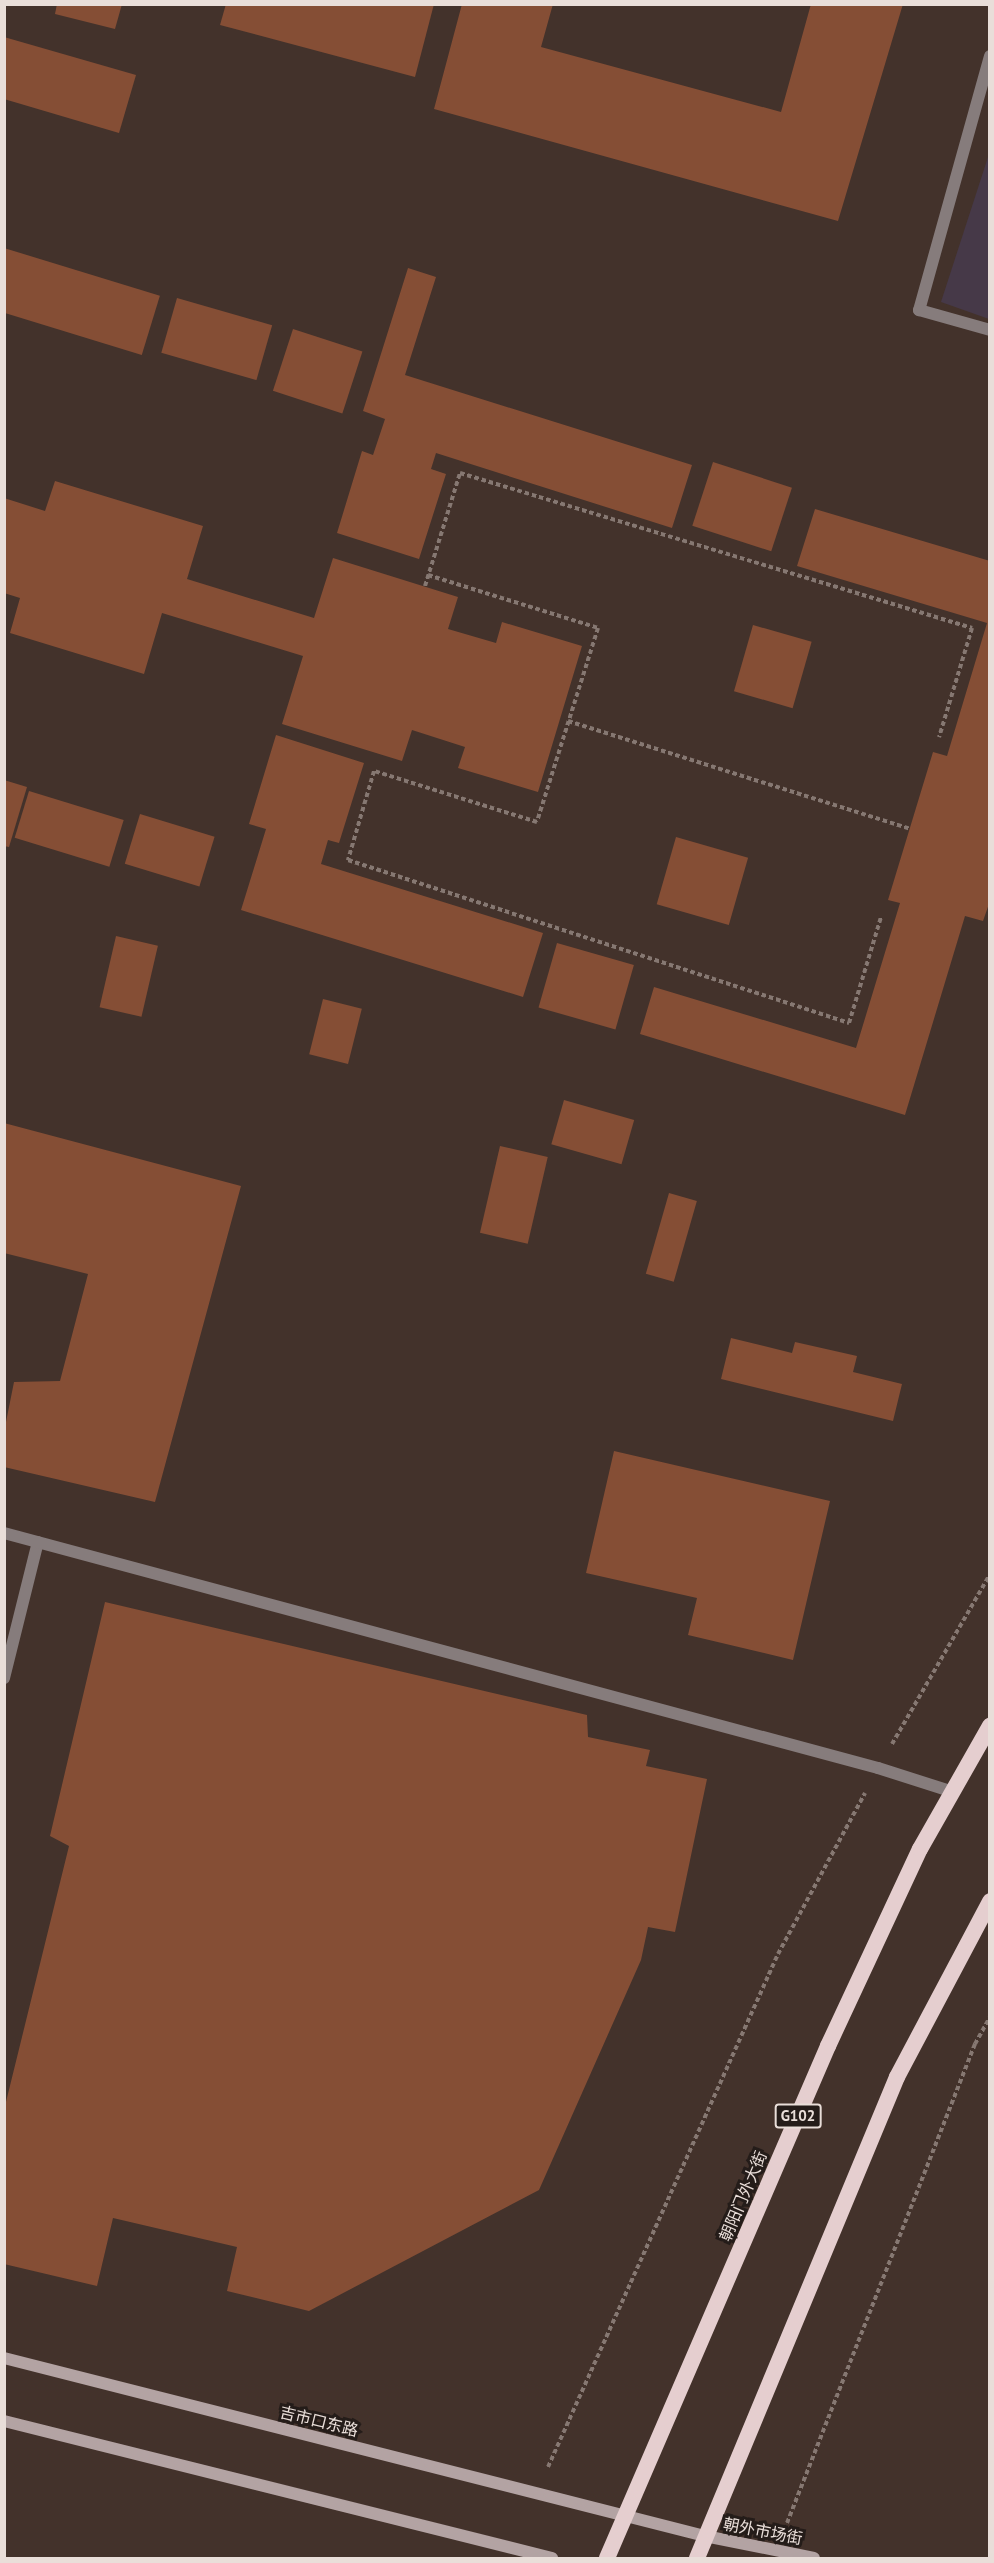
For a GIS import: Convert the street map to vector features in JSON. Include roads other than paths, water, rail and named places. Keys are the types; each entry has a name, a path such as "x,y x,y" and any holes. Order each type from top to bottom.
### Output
{"highway":[{"name":"朝阳门外大街","path":"607,2559 828,2046 920,1850 990,1726"},
{"path":"697,2559 897,2077 990,1901"}],"main road":[{"name":"吉市口东路","path":"4,2358 625,2515"},
{"path":"4,2421 552,2559"},
{"name":"朝外市场街","path":"625,2515 705,2536 814,2559"}],"street":[{"path":"990,56 919,310 990,330"},
{"path":"4,1533 879,1768 953,1792"},
{"path":"4,1678 38,1542"}]}
